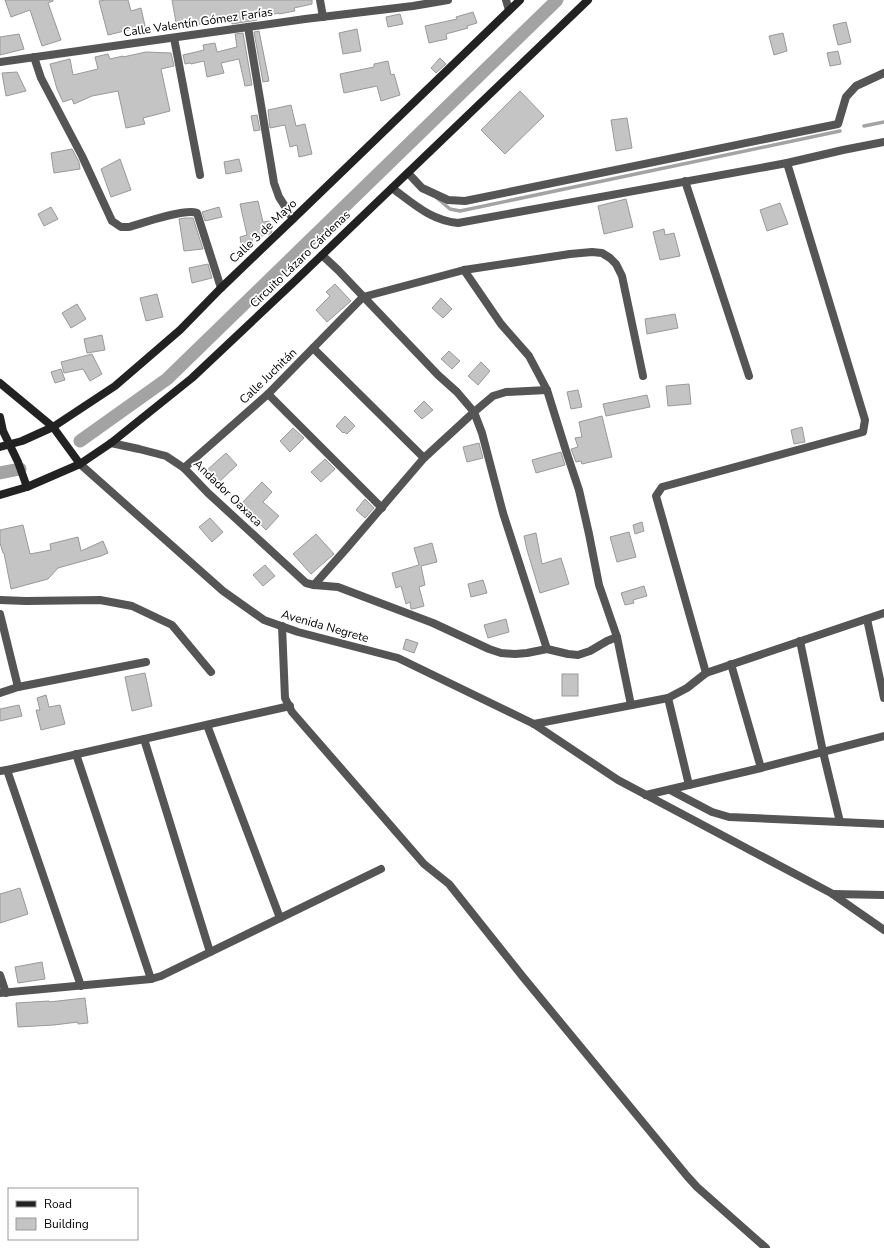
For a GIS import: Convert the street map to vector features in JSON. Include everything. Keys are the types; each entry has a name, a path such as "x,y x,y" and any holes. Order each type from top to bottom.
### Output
{"street":[{"path":"320,0 323,17"},
{"name":"Calle Valentín Gómez Farías","path":"0,62 448,0"},
{"path":"506,0 509,10"},
{"name":"Calle 3 de Mayo","path":"0,447 37,435 53,427 115,386 180,330 267,243 520,0"},
{"name":"Circuito Lázaro Cárdenas","path":"0,495 26,487 80,464 111,443 192,378 588,0"},
{"path":"248,27 274,183 279,197 293,219"},
{"path":"174,38 200,175"},
{"path":"34,57 41,78 82,156 112,221 121,227 130,227 183,212 192,211 197,213 221,288"},
{"path":"408,173 422,188 448,200 465,201 838,124 846,97 856,86 884,73"},
{"path":"392,188 437,219 458,223 787,163 884,142"},
{"path":"706,673 656,496 662,486 863,432 865,420 787,163"},
{"path":"685,181 749,376"},
{"path":"363,297 464,270 570,254 592,252 602,253 616,264 622,276 643,376"},
{"path":"322,255 438,375 457,392 474,412 482,433 503,513 547,649"},
{"path":"464,270 501,324 529,356 547,390 566,454 579,490 590,534 599,585 617,637 631,704"},
{"name":"Calle Juchitán","path":"184,468 268,394 363,297"},
{"path":"313,348 424,458"},
{"path":"0,383 53,427 80,464"},
{"path":"314,585 424,458 493,396 506,392 547,390"},
{"path":"268,394 382,508"},
{"path":"0,416 3,431 18,462 26,487"},
{"name":"Andador Oaxaca","path":"111,443 166,456 184,468 208,493 306,583 314,585"},
{"name":"Avenida Negrete","path":"80,464 222,591 264,620 298,632 398,658 534,724 618,780 831,894 884,930"},
{"path":"314,585 338,587 432,623 501,653 527,654 547,649 578,655 590,651 617,637"},
{"path":"0,600 100,600 132,606 172,625 211,672"},
{"path":"534,724 668,698 687,688 706,673 884,613"},
{"path":"0,614 18,688"},
{"path":"867,619 884,698"},
{"path":"282,626 286,698 292,712 424,864 449,884 523,977 687,1176 697,1187 766,1248"},
{"path":"800,641 823,752 840,822"},
{"path":"0,693 146,662"},
{"path":"731,664 761,768"},
{"path":"668,698 689,785"},
{"path":"80,986 3,770 290,706"},
{"path":"207,725 280,918"},
{"path":"646,795 761,768 884,736"},
{"path":"144,739 210,952"},
{"path":"76,754 151,979"},
{"path":"670,790 712,812 729,817 884,824"},
{"path":"0,974 3,993 151,979 381,869"},
{"path":"831,894 884,895"}],"building":[{"path":"5,0 53,0 48,3 61,40 42,46 30,10 11,17"},
{"path":"128,0 131,11 141,8 145,26 108,35 99,1"},
{"path":"172,0 312,0 312,4 294,8 295,11 257,18 257,20 232,24 231,18 207,25 206,23 177,28"},
{"path":"473,12 477,23 467,26 468,28 446,34 447,39 429,43 425,26 457,19 456,17"},
{"path":"400,14 403,24 388,27 386,17"},
{"path":"846,22 851,42 838,45 833,25"},
{"path":"357,29 361,51 343,54 339,33"},
{"path":"259,31 269,81 263,82 254,32"},
{"path":"243,33 252,85 245,86 239,59 221,63 224,73 207,77 204,61 185,64 183,55 204,50 203,45 215,43 217,52 237,47 235,34"},
{"path":"783,33 787,51 774,55 769,36"},
{"path":"19,34 24,49 0,55 0,37"},
{"path":"838,51 841,64 830,66 827,53"},
{"path":"146,52 171,53 174,66 161,69 170,111 143,118 145,124 126,128 118,91 92,96 74,104 72,99 63,102 57,89 50,64 70,59 73,75 98,69 95,57 108,54 110,59"},
{"path":"440,58 446,64 436,73 431,68"},
{"path":"388,61 391,75 394,74 400,95 381,101 377,86 344,93 340,74 374,67 374,64"},
{"path":"17,72 26,91 6,96 2,73"},
{"path":"520,91 544,116 505,154 481,130"},
{"path":"291,105 296,126 305,124 312,154 299,157 297,145 290,147 285,125 270,128 268,110"},
{"path":"257,115 260,130 254,131 251,116"},
{"path":"627,118 632,148 616,151 611,120"},
{"path":"72,149 79,162 80,169 54,173 51,153"},
{"path":"120,159 131,190 111,197 101,169"},
{"path":"239,159 242,171 226,174 224,162"},
{"path":"626,199 633,227 604,234 598,206"},
{"path":"258,201 263,222 269,221 272,232 252,239 253,245 242,248 240,237 247,235 240,204"},
{"path":"780,203 788,224 767,231 760,210"},
{"path":"51,207 58,219 44,226 38,214"},
{"path":"219,207 222,217 205,221 202,212"},
{"path":"193,218 203,249 184,251 179,219"},
{"path":"664,229 665,235 674,233 680,256 660,260 653,232"},
{"path":"208,264 212,278 192,283 189,268"},
{"path":"335,284 351,301 327,322 316,310 330,296 326,292"},
{"path":"157,294 163,317 146,321 140,298"},
{"path":"441,298 452,309 443,318 432,308"},
{"path":"77,304 86,319 71,328 62,313"},
{"path":"675,314 678,328 647,334 645,319"},
{"path":"102,335 105,350 87,353 84,339"},
{"path":"449,351 460,361 452,369 441,359"},
{"path":"92,354 102,374 90,381 83,369 64,373 61,362"},
{"path":"481,362 490,371 478,385 468,376"},
{"path":"61,369 65,380 55,383 51,372"},
{"path":"689,384 691,404 668,406 666,386"},
{"path":"578,390 582,407 571,409 567,392"},
{"path":"647,395 650,407 606,416 603,404"},
{"path":"424,401 433,410 422,419 414,411"},
{"path":"345,416 355,426 347,434 344,432 343,433 336,426"},
{"path":"602,416 612,457 582,464 581,461 576,462 571,449 578,447 575,438 582,437 579,422"},
{"path":"802,427 805,442 794,444 791,430"},
{"path":"293,428 304,438 290,452 280,441"},
{"path":"479,443 483,458 467,462 463,447"},
{"path":"561,452 565,465 536,473 532,460"},
{"path":"226,453 237,465 218,483 206,471"},
{"path":"325,459 335,469 321,482 311,472"},
{"path":"262,482 272,492 263,502 279,516 266,530 240,505"},
{"path":"365,499 374,508 365,518 356,510"},
{"path":"210,518 223,532 212,542 199,527"},
{"path":"642,522 644,531 635,534 633,525"},
{"path":"23,525 30,554 51,550 50,544 78,537 81,551 103,541 108,553 58,568 48,579 11,589 4,553 0,543 0,530"},
{"path":"629,532 636,557 617,562 610,537"},
{"path":"536,533 542,564 561,558 569,584 540,593 524,536"},
{"path":"316,534 334,554 311,574 293,554"},
{"path":"432,543 437,562 421,566 425,585 419,587 424,606 411,609 410,602 406,604 401,586 396,588 392,573 419,565 414,548"},
{"path":"265,565 275,576 263,586 253,575"},
{"path":"483,580 487,593 471,597 468,584"},
{"path":"644,586 647,596 633,600 634,603 625,605 621,593"},
{"path":"506,619 509,632 488,638 484,625"},
{"path":"406,639 418,643 414,653 403,649"},
{"path":"145,673 152,706 132,711 125,677"},
{"path":"562,674 578,674 578,696 562,696"},
{"path":"46,695 49,707 60,705 65,724 41,730 36,710 40,710 37,698"},
{"path":"19,705 22,716 0,721 0,709"},
{"path":"20,888 28,914 0,923 0,894"},
{"path":"42,962 45,979 18,983 15,967"},
{"path":"85,998 88,1023 78,1024 78,1022 18,1027 16,1003 49,1002"}],"waterway":[{"path":"80,441 167,379 557,0"},
{"path":"864,126 884,122"},
{"path":"437,198 450,209 460,211 840,131"},
{"path":"0,473 20,469"}]}
